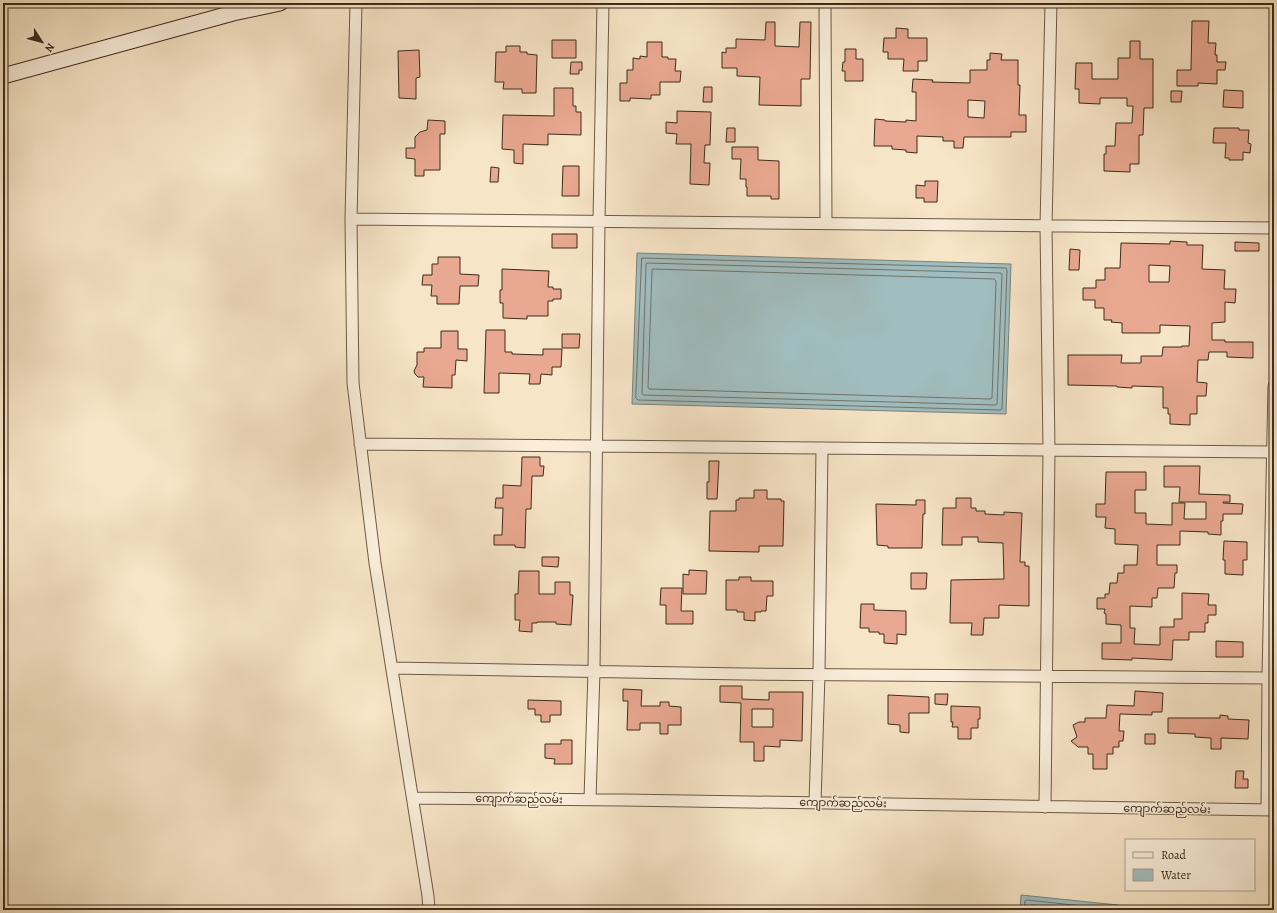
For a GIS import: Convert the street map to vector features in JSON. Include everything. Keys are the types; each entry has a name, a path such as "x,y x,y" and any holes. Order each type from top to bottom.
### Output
{"street":[{"path":"3,76 235,8 280,3"},
{"path":"356,3 351,219 353,383 375,563 413,798 429,910"},
{"path":"590,799 594,671 603,3"},
{"path":"825,3 826,223"},
{"path":"1045,807 1049,450 1046,226 1051,3"},
{"path":"351,219 1274,228"},
{"path":"1271,810 1268,678 1274,386"},
{"path":"360,444 1273,452"},
{"path":"815,803 819,674 822,448"},
{"path":"392,668 1268,678"},
{"name":"ကျောက်ဆည်လမ်း","path":"413,798 590,799 1271,810"}],"water":[{"path":"637,253 1011,264 1006,414 632,404"},
{"path":"1021,895 1118,905 1134,910 1020,910"}],"building":[{"path":"1192,21 1209,21 1208,43 1216,43 1215,55 1217,55 1217,62 1226,62 1225,70 1217,70 1217,84 1198,83 1198,86 1177,86 1177,70 1191,70"},
{"path":"766,22 775,22 775,46 799,47 800,22 811,22 810,79 801,79 801,106 759,105 760,77 737,76 737,68 722,68 722,52 726,53 726,48 736,48 736,39 765,40"},
{"path":"896,28 908,29 908,38 927,38 927,61 918,61 918,71 903,71 904,59 888,59 888,52 883,52 884,38 896,38"},
{"path":"552,40 576,40 576,58 552,58"},
{"path":"1130,41 1140,41 1140,59 1153,59 1153,108 1144,108 1143,135 1139,135 1139,164 1130,164 1130,172 1104,171 1104,154 1106,154 1106,146 1115,146 1116,123 1132,123 1133,106 1127,106 1127,98 1100,98 1100,104 1079,103 1079,89 1075,89 1076,63 1092,63 1092,79 1118,79 1118,58 1130,58"},
{"path":"647,42 662,42 662,57 676,59 675,71 681,71 680,82 660,82 660,95 651,95 651,99 630,98 630,101 620,101 620,83 627,83 627,70 633,70 633,58 640,59 640,56 647,57"},
{"path":"506,46 520,46 520,52 527,52 527,54 537,55 536,93 522,93 522,89 503,89 504,82 495,82 496,52 506,52"},
{"path":"845,49 856,49 856,59 863,59 863,81 845,81 845,71 842,71 843,62 845,62"},
{"path":"419,50 420,77 416,78 416,99 399,98 398,51"},
{"path":"990,53 1002,54 1001,60 1018,60 1018,85 1020,85 1019,115 1026,115 1026,132 1011,132 1011,137 964,137 963,148 954,148 954,141 943,141 943,137 917,136 917,153 906,152 906,150 892,149 892,146 874,146 875,119 885,121 916,121 916,92 912,92 913,79 933,80 932,82 970,83 970,70 987,70 987,60 990,60","holes":["968,100 985,101 984,118 968,117"]},
{"path":"571,62 582,62 582,70 579,70 579,74 570,74"},
{"path":"704,87 712,87 712,102 703,102"},
{"path":"554,88 573,88 573,106 576,106 576,112 581,112 581,135 548,134 548,145 523,144 523,164 514,163 514,150 502,149 503,115 554,116"},
{"path":"1224,90 1243,91 1243,108 1223,107"},
{"path":"1171,91 1182,91 1181,102 1171,102"},
{"path":"677,111 711,112 710,145 705,145 704,163 710,163 709,185 690,184 691,144 676,144 677,134 666,133 666,122 677,123"},
{"path":"428,120 445,121 445,134 440,134 440,170 424,170 424,176 415,176 415,159 406,158 406,148 415,148 415,137 420,132 427,130"},
{"path":"727,128 735,128 735,142 726,142"},
{"path":"1214,128 1239,128 1239,130 1249,130 1248,143 1251,144 1250,153 1243,152 1243,160 1229,160 1229,158 1225,158 1226,143 1213,143"},
{"path":"732,147 758,147 758,160 779,161 779,199 771,199 771,196 747,196 746,179 740,179 741,159 732,159"},
{"path":"563,166 579,166 579,196 562,196"},
{"path":"491,167 499,168 498,182 490,182"},
{"path":"925,181 938,181 937,202 924,202 924,198 916,198 916,185 925,186"},
{"path":"552,234 577,234 577,248 552,248"},
{"path":"1170,241 1187,242 1187,245 1203,245 1202,269 1225,270 1224,289 1236,289 1235,303 1225,302 1225,322 1212,323 1212,340 1225,340 1225,342 1253,342 1253,358 1227,357 1227,352 1209,352 1208,360 1198,360 1197,382 1207,383 1206,396 1197,396 1197,414 1190,414 1190,425 1170,424 1170,414 1168,414 1168,408 1163,408 1163,387 1132,386 1132,388 1117,386 1068,385 1068,355 1122,355 1121,363 1141,363 1141,356 1162,356 1163,347 1189,346 1190,326 1160,325 1160,333 1122,333 1122,323 1111,322 1112,320 1104,320 1104,308 1095,308 1095,300 1083,300 1083,288 1096,288 1096,280 1105,280 1105,268 1120,268 1121,243 1170,244","holes":["1149,265 1170,266 1169,282 1149,282"]},
{"path":"1235,242 1259,243 1259,251 1235,251"},
{"path":"1070,249 1080,250 1079,270 1069,270"},
{"path":"438,257 460,257 460,274 479,275 478,286 460,286 459,304 437,304 437,296 431,296 432,285 422,285 423,275 432,275 432,264 438,264"},
{"path":"502,269 549,271 548,287 553,287 553,289 561,289 561,299 553,299 553,301 548,301 548,316 527,316 527,319 503,318 503,303 500,303 500,290 502,290"},
{"path":"486,330 505,330 505,352 512,352 512,354 543,355 543,349 562,349 561,367 552,367 552,375 541,374 540,384 529,384 530,374 499,373 499,393 484,393"},
{"path":"441,331 458,331 458,349 467,349 467,361 456,360 455,375 452,375 452,388 423,387 424,377 418,377 414,371 417,365 417,352 424,352 424,348 441,348"},
{"path":"562,334 580,334 579,348 562,348"},
{"path":"522,457 540,457 540,466 544,466 543,476 532,476 531,509 526,509 525,548 515,547 515,545 494,545 494,535 502,535 503,508 495,508 496,498 503,498 503,485 521,486"},
{"path":"709,461 719,461 717,499 707,499"},
{"path":"1164,466 1200,466 1199,494 1230,495 1230,502 1223,503 1243,504 1242,514 1223,514 1223,521 1221,521 1221,535 1208,534 1208,532 1180,531 1180,545 1157,545 1157,565 1177,565 1174,588 1158,588 1157,598 1152,598 1152,607 1130,606 1130,628 1135,628 1134,644 1160,645 1160,627 1174,627 1174,619 1182,619 1182,593 1209,594 1208,605 1216,605 1216,615 1208,615 1208,623 1205,623 1205,632 1189,632 1189,640 1173,640 1172,660 1132,658 1132,660 1102,659 1102,643 1121,643 1121,625 1106,624 1106,614 1104,613 1105,609 1097,609 1097,598 1105,598 1105,594 1109,594 1110,583 1117,583 1118,573 1124,573 1124,565 1137,565 1138,545 1115,544 1115,529 1105,528 1106,517 1096,517 1096,504 1105,504 1106,472 1146,472 1146,490 1135,490 1135,513 1146,513 1146,524 1172,525 1172,503 1185,503 1184,519 1206,519 1206,502 1179,502 1180,487 1164,487"},
{"path":"754,490 767,490 767,499 781,499 781,501 784,501 783,546 759,546 759,552 709,551 710,511 736,511 736,500 739,500 739,498 754,498"},
{"path":"956,498 971,498 971,508 976,508 976,511 985,511 985,514 1004,515 1004,512 1022,513 1020,562 1025,562 1025,566 1029,566 1029,606 999,605 999,618 984,618 983,635 971,635 972,623 950,623 951,580 1004,579 1003,543 978,542 978,537 962,537 962,545 942,545 943,508 956,508"},
{"path":"916,500 925,500 922,548 888,548 888,546 877,545 876,504 916,505"},
{"path":"1224,541 1247,542 1247,560 1243,560 1243,575 1225,574 1225,560 1223,560"},
{"path":"542,557 559,557 558,567 542,566"},
{"path":"689,570 707,571 706,594 683,594 683,574 689,575"},
{"path":"519,571 539,571 539,594 555,594 555,582 570,582 570,595 573,595 571,625 556,624 556,622 537,622 532,623 532,632 519,631 520,620 515,620 515,594 518,594"},
{"path":"911,573 927,573 926,589 911,589"},
{"path":"739,577 751,577 751,581 773,581 773,596 767,596 766,611 755,612 755,621 744,620 744,612 737,612 737,610 726,610 726,580 739,580"},
{"path":"661,588 682,588 681,611 693,611 693,624 666,624 666,605 660,605"},
{"path":"861,604 874,604 874,610 906,611 906,635 897,634 897,644 884,643 884,634 879,634 879,632 869,632 869,628 860,628"},
{"path":"1216,641 1243,642 1243,657 1216,657"},
{"path":"720,686 742,686 742,699 769,700 769,692 803,692 802,741 780,740 780,747 764,746 764,761 754,761 754,742 740,742 741,703 720,702","holes":["752,709 773,709 773,727 752,727"]},
{"path":"623,689 642,690 641,706 660,706 660,702 669,702 669,706 681,707 681,725 668,725 668,734 660,734 660,723 640,723 640,730 627,730 628,701 623,701"},
{"path":"1135,691 1163,693 1162,712 1152,712 1152,715 1120,714 1119,731 1124,731 1123,741 1119,741 1119,747 1113,747 1113,754 1107,754 1107,769 1093,769 1093,754 1088,754 1088,747 1078,747 1071,741 1077,737 1073,725 1079,722 1085,722 1085,718 1106,718 1107,705 1134,706"},
{"path":"935,694 948,694 947,705 935,704"},
{"path":"888,695 929,697 929,713 909,713 909,733 900,732 900,725 888,724"},
{"path":"528,700 561,701 561,715 550,715 550,722 541,722 541,715 535,715 535,709 528,709"},
{"path":"951,706 980,707 978,728 971,728 971,739 958,739 958,727 952,727 953,722 951,722"},
{"path":"1220,715 1228,716 1228,719 1249,720 1248,739 1221,738 1221,749 1211,749 1211,738 1195,737 1195,734 1168,733 1168,718 1220,718"},
{"path":"1145,734 1155,734 1155,744 1145,744"},
{"path":"561,740 572,740 572,764 554,764 555,759 545,758 545,744 561,744"},
{"path":"1236,771 1244,771 1243,779 1248,779 1248,788 1235,788"}]}
